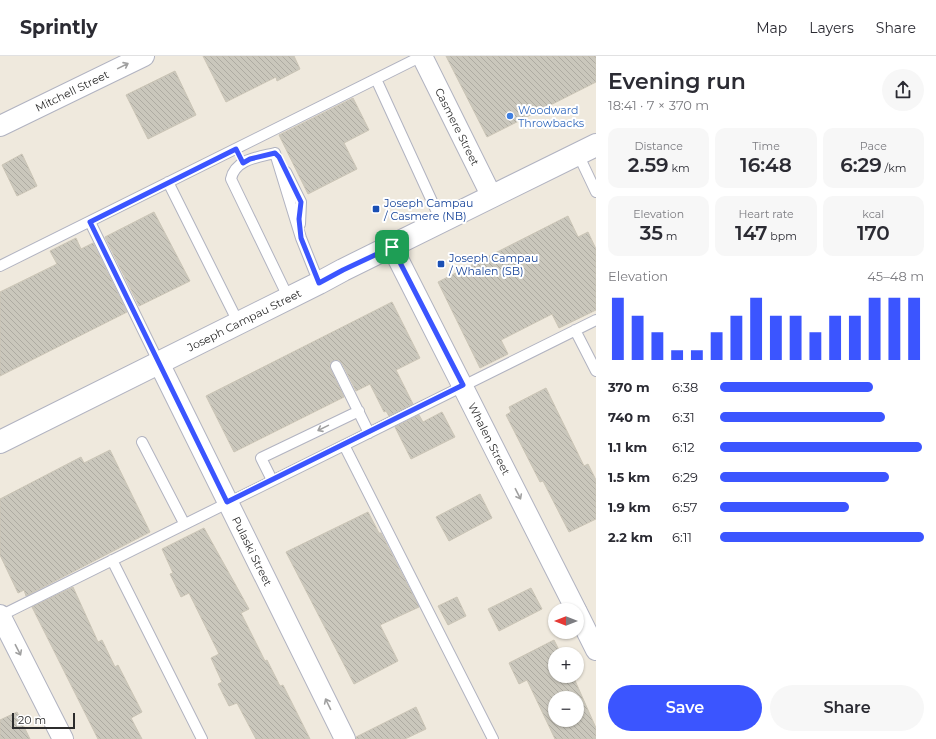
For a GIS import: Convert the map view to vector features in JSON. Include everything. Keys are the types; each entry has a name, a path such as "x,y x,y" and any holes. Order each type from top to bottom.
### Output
{"street":[{"name":"Mitchell Street","path":"0,126 144,56"},
{"name":"Casmere Street","path":"422,56 492,197"},
{"name":"Joseph Campau Street","path":"0,442 289,299 441,221 587,150"},
{"name":"Whalen Street","path":"392,247 572,603"},
{"name":"Pulaski Street","path":"159,363 345,739"},
{"path":"0,615 63,739"},
{"name":"Whalen Street","path":"584,627 596,650"}],"lane":[{"path":"0,266 422,56"},
{"path":"376,79 441,221"},
{"path":"236,149 243,163"},
{"path":"587,150 596,192"},
{"path":"289,299 231,179 236,167 250,159 275,153 301,238 319,283"},
{"path":"168,182 238,324"},
{"path":"90,222 159,363"},
{"path":"0,615 596,320"},
{"path":"575,330 596,371"},
{"path":"336,366 369,433"},
{"path":"272,480 261,458 359,411"},
{"path":"142,442 184,524"},
{"path":"344,445 493,739"},
{"path":"112,560 202,739"}],"building":[{"path":"203,56 294,56 300,69 277,81 276,77 226,102"},
{"path":"446,56 596,56 596,82 487,137"},
{"path":"175,71 196,115 148,139 126,95"},
{"path":"353,98 369,130 344,143 357,169 308,194 279,135"},
{"path":"22,154 37,186 17,196 2,165"},
{"path":"154,212 190,281 139,306 105,237"},
{"path":"568,216 578,237 588,232 596,249 596,310 559,328 552,314 501,340 508,354 480,368 438,282"},
{"path":"76,238 81,249 93,243 127,312 0,376 0,292 57,264 50,251"},
{"path":"392,302 420,358 396,370 413,404 389,416 386,411 384,412 370,384 356,391 342,363 339,360 334,360 330,363 330,368 344,397 234,452 206,396"},
{"path":"546,388 584,466 588,464 596,480 596,519 569,532 543,481 540,482 506,415 511,412 509,407"},
{"path":"442,412 455,437 411,459 395,427 419,415 423,422"},
{"path":"110,450 150,532 26,596 24,590 18,593 0,555 0,499 81,457 84,463"},
{"path":"480,494 492,518 449,541 436,517"},
{"path":"368,512 379,533 381,533 419,607 380,625 398,661 354,684 286,552"},
{"path":"204,528 249,609 241,613 265,661 267,660 280,686 283,685 310,739 256,739 237,703 229,706 218,684 222,682 211,658 219,654 189,593 181,597 170,574 173,573 162,549"},
{"path":"73,587 98,642 102,640 115,667 118,665 142,712 131,718 142,739 98,739 32,607"},
{"path":"531,588 542,609 499,631 488,609"},
{"path":"457,597 466,616 448,625 438,606"},
{"path":"554,640 558,647 548,647 548,683 576,683 580,691 548,691 548,724 527,680 519,684 509,663"},
{"path":"584,701 596,728 596,739 555,739 549,727 584,727"},
{"path":"416,707 426,729 405,739 356,739 356,737"},
{"path":"17,712 30,739 0,739 0,720"}],"place":[{"name":"Woodward Throwbacks","path":"510,116"},
{"name":"Joseph Campau / Casmere (NB)","path":"376,209"},
{"name":"Joseph Campau / Whalen (SB)","path":"441,264"}],"route":[{"path":"236,149 243,163 250,159 275,153 283,163 301,202 299,219 301,238 319,283 392,247 463,385 227,502 90,222 236,149"}]}
